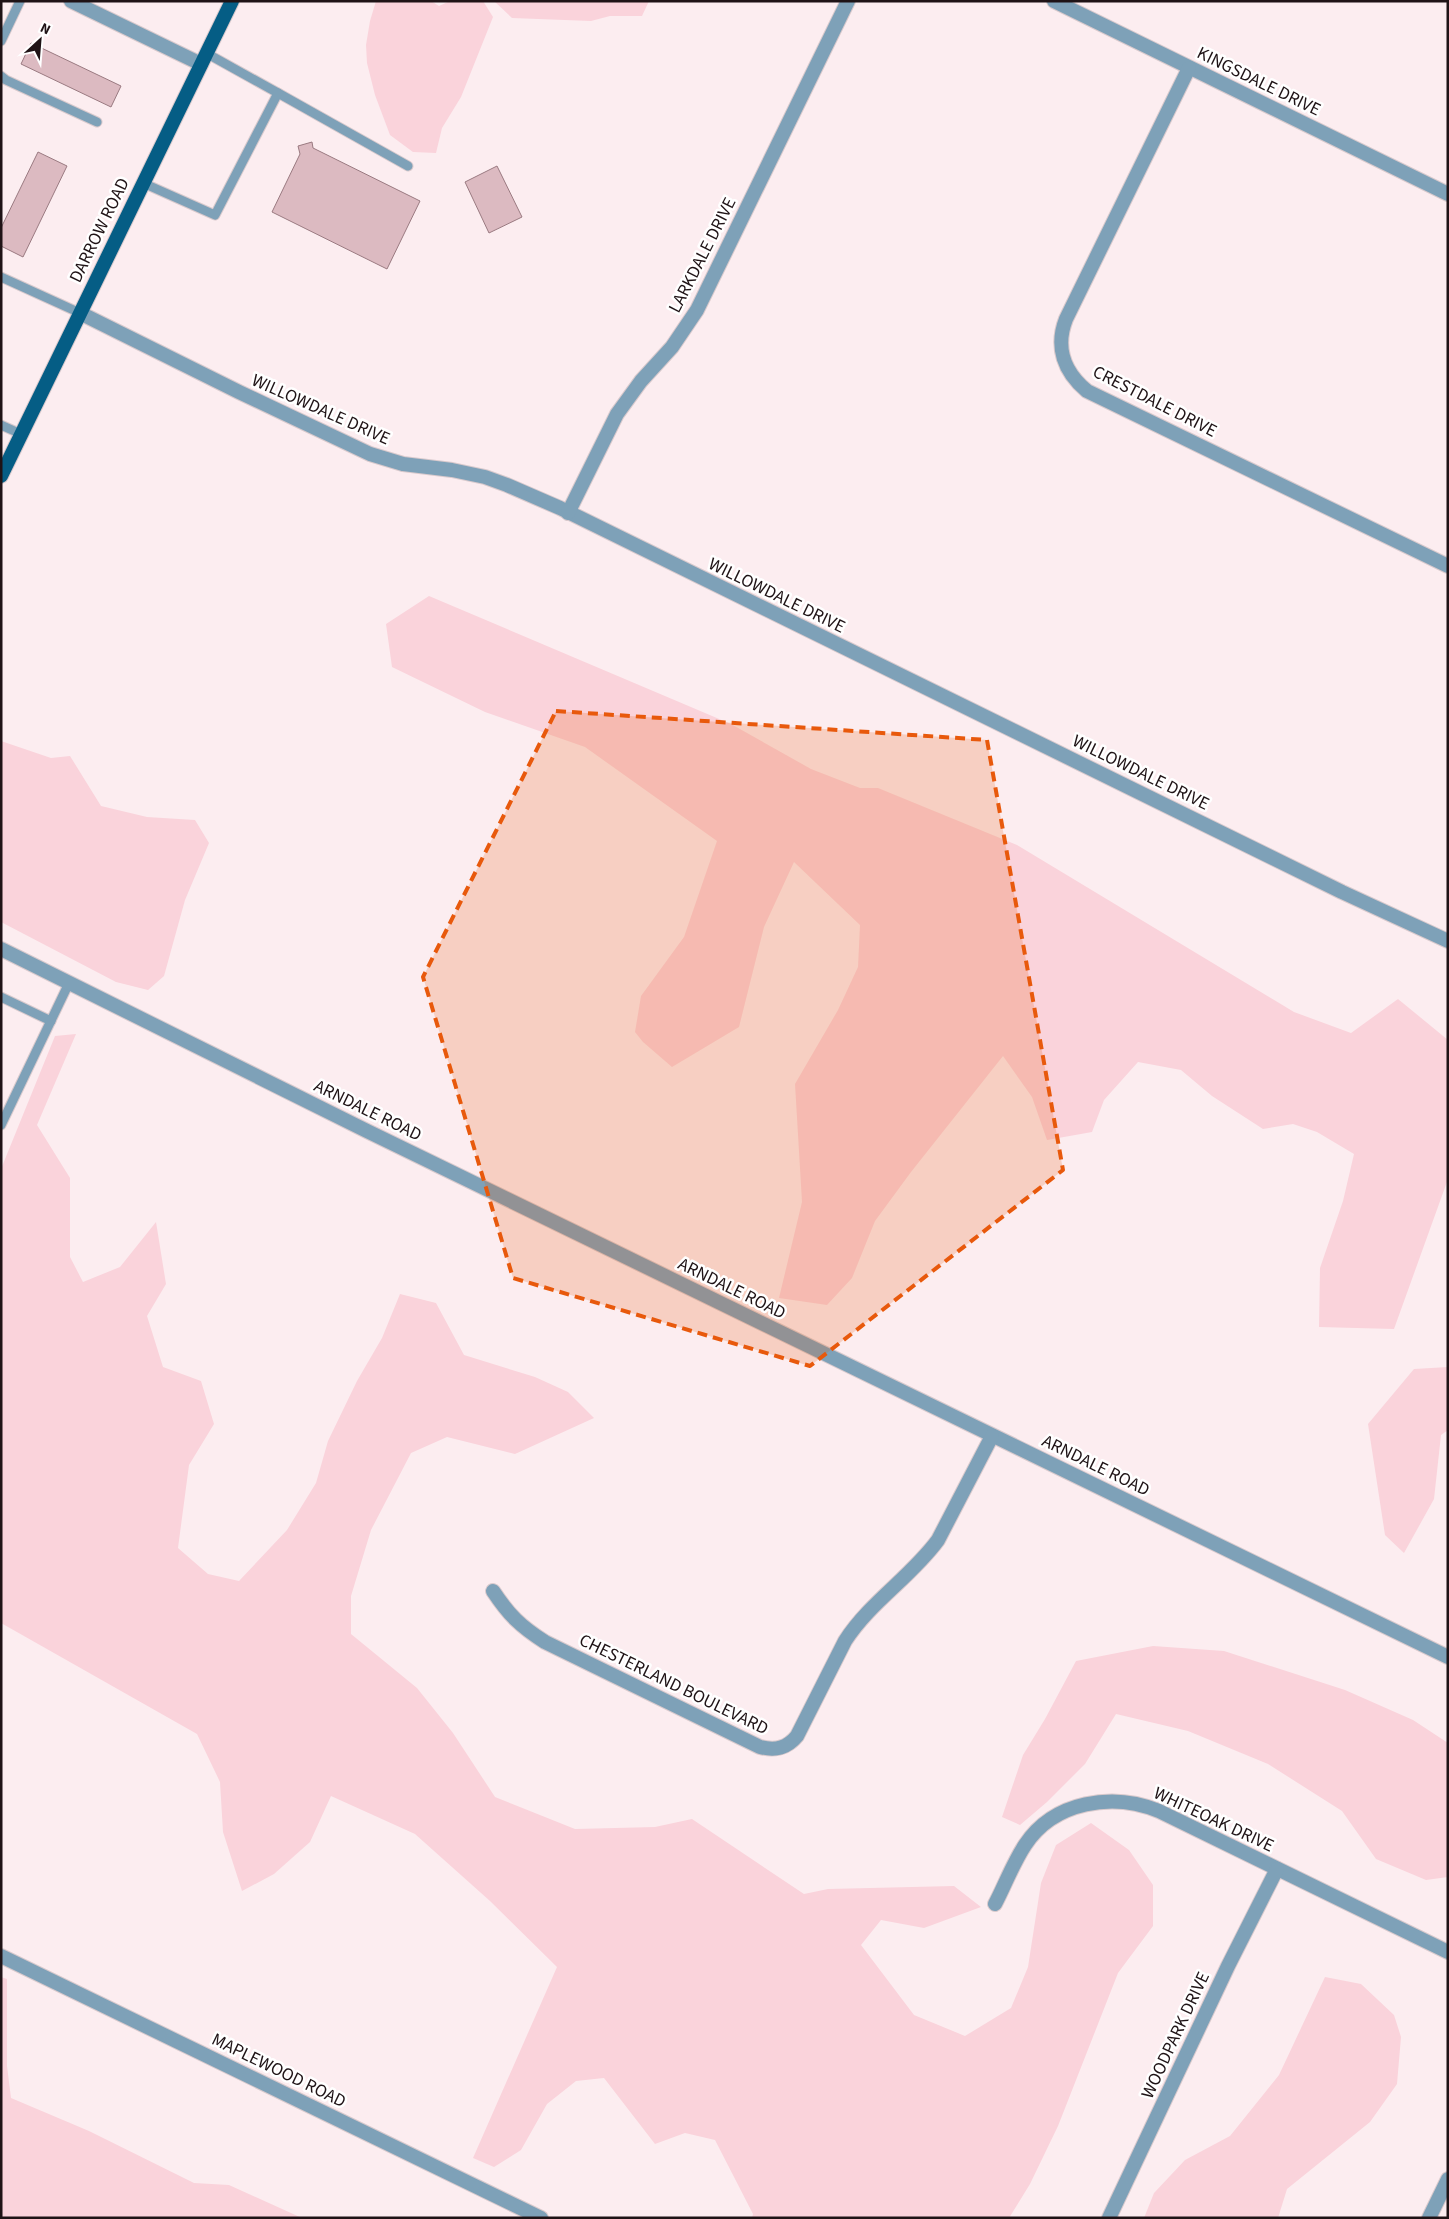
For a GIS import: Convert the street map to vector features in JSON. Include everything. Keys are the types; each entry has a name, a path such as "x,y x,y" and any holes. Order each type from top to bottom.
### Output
{"main road":[{"name":"DARROW ROAD","path":"1,476 232,1"}],"street":[{"path":"71,1 204,58"},
{"name":"LARKDALE DRIVE","path":"568,513 617,414 641,381 672,346 697,310 848,1"},
{"name":"KINGSDALE DRIVE","path":"1054,1 1448,194"},
{"name":"CRESTDALE DRIVE","path":"1189,68 1066,319 1060,343 1066,368 1076,382 1087,391 1448,566"},
{"name":"WILLOWDALE DRIVE","path":"80,312 239,392 370,454 403,464 452,470 507,484 1342,892 1448,941"},
{"name":"ARNDALE ROAD","path":"1,950 367,1131 1448,1657"},
{"name":"CHESTERLAND BOULEVARD","path":"493,1591 506,1610 522,1627 545,1642 760,1748 780,1749 791,1744 798,1736 844,1641 853,1628 871,1607 938,1540 992,1436"},
{"name":"WHITEOAK DRIVE","path":"996,1904 1025,1845 1037,1831 1070,1809 1101,1802 1116,1801 1145,1806 1448,1952"},
{"name":"WOODPARK DRIVE","path":"1109,2218 1228,1966 1277,1869"},
{"name":"MAPLEWOOD ROAD","path":"1,1956 541,2218"},
{"path":"1429,2218 1448,2179"}],"lane":[{"path":"1,41 20,1"},
{"path":"204,58 278,93 408,166"},
{"path":"1,76 96,122"},
{"path":"143,183 215,215 278,93"},
{"path":"1,277 80,312"},
{"path":"1,425 21,434"},
{"path":"1,1125 69,983"},
{"path":"1,997 51,1021"}],"highlighted area":[{"path":"556,711 987,740 1063,1170 810,1366 513,1278 423,977"}],"shaded area":[{"path":"376,1 431,1 439,6 450,1 483,1 493,17 461,97 442,128 436,153 413,152 390,135 375,95 367,63 366,45"},
{"path":"494,1 649,1 642,16 610,16 591,21 512,18"},
{"path":"429,596 731,724 811,769 860,788 878,788 1017,845 1294,1012 1351,1033 1398,999 1448,1040 1448,1179 1394,1329 1319,1327 1320,1268 1343,1201 1354,1154 1317,1132 1293,1124 1263,1129 1212,1096 1181,1070 1138,1062 1104,1100 1092,1132 1047,1140 1032,1097 1003,1056 911,1172 875,1221 852,1278 827,1305 779,1298 802,1202 795,1084 838,1010 858,967 860,925 794,862 764,927 739,1027 672,1067 643,1042 635,1032 641,996 684,937 717,841 585,747 485,712 392,667 386,624"},
{"path":"1,741 51,758 70,756 101,806 147,817 195,820 209,843 185,900 164,976 148,990 116,982 1,922"},
{"path":"76,1034 37,1125 70,1178 70,1257 83,1282 120,1267 156,1222 166,1284 147,1316 163,1367 201,1381 214,1424 189,1465 178,1548 208,1574 239,1581 287,1530 316,1483 328,1441 357,1381 382,1338 400,1294 436,1303 464,1355 535,1377 568,1392 594,1418 515,1454 447,1437 411,1453 371,1530 351,1596 351,1634 417,1688 453,1733 495,1797 575,1829 655,1827 692,1819 804,1894 828,1889 954,1886 981,1907 924,1928 881,1920 861,1945 914,2015 965,2036 1011,2008 1028,1967 1041,1883 1056,1845 1091,1823 1129,1850 1153,1885 1153,1926 1118,1973 1058,2126 1030,2184 1009,2218 752,2218 753,2214 715,2140 685,2133 655,2144 604,2078 576,2081 547,2104 521,2150 494,2167 473,2158 557,1967 490,1901 415,1834 331,1796 310,1842 274,1874 242,1891 223,1832 220,1782 197,1734 1,1623 1,1169 55,1036"},
{"path":"1448,1367 1448,1430 1441,1435 1434,1499 1404,1553 1385,1535 1368,1424 1414,1369"},
{"path":"1153,1646 1224,1651 1345,1690 1413,1720 1448,1743 1448,1877 1426,1880 1376,1859 1342,1811 1268,1764 1188,1731 1116,1714 1085,1764 1047,1802 1020,1825 1002,1817 1023,1755 1076,1661"},
{"path":"1,1977 7,1979 7,2066 11,2098 89,2131 194,2183 229,2185 302,2218 1,2218"},
{"path":"1325,1977 1361,1984 1394,2015 1401,2037 1397,2084 1370,2122 1287,2189 1278,2218 1144,2218 1154,2193 1185,2160 1230,2136 1279,2075"}],"building":[{"path":"31,43 121,86 111,107 21,64"},
{"path":"312,142 313,148 420,201 387,269 272,212 300,154 298,146"},
{"path":"38,152 67,166 23,257 1,246 1,228"},
{"path":"497,166 522,217 489,233 465,182"}]}
